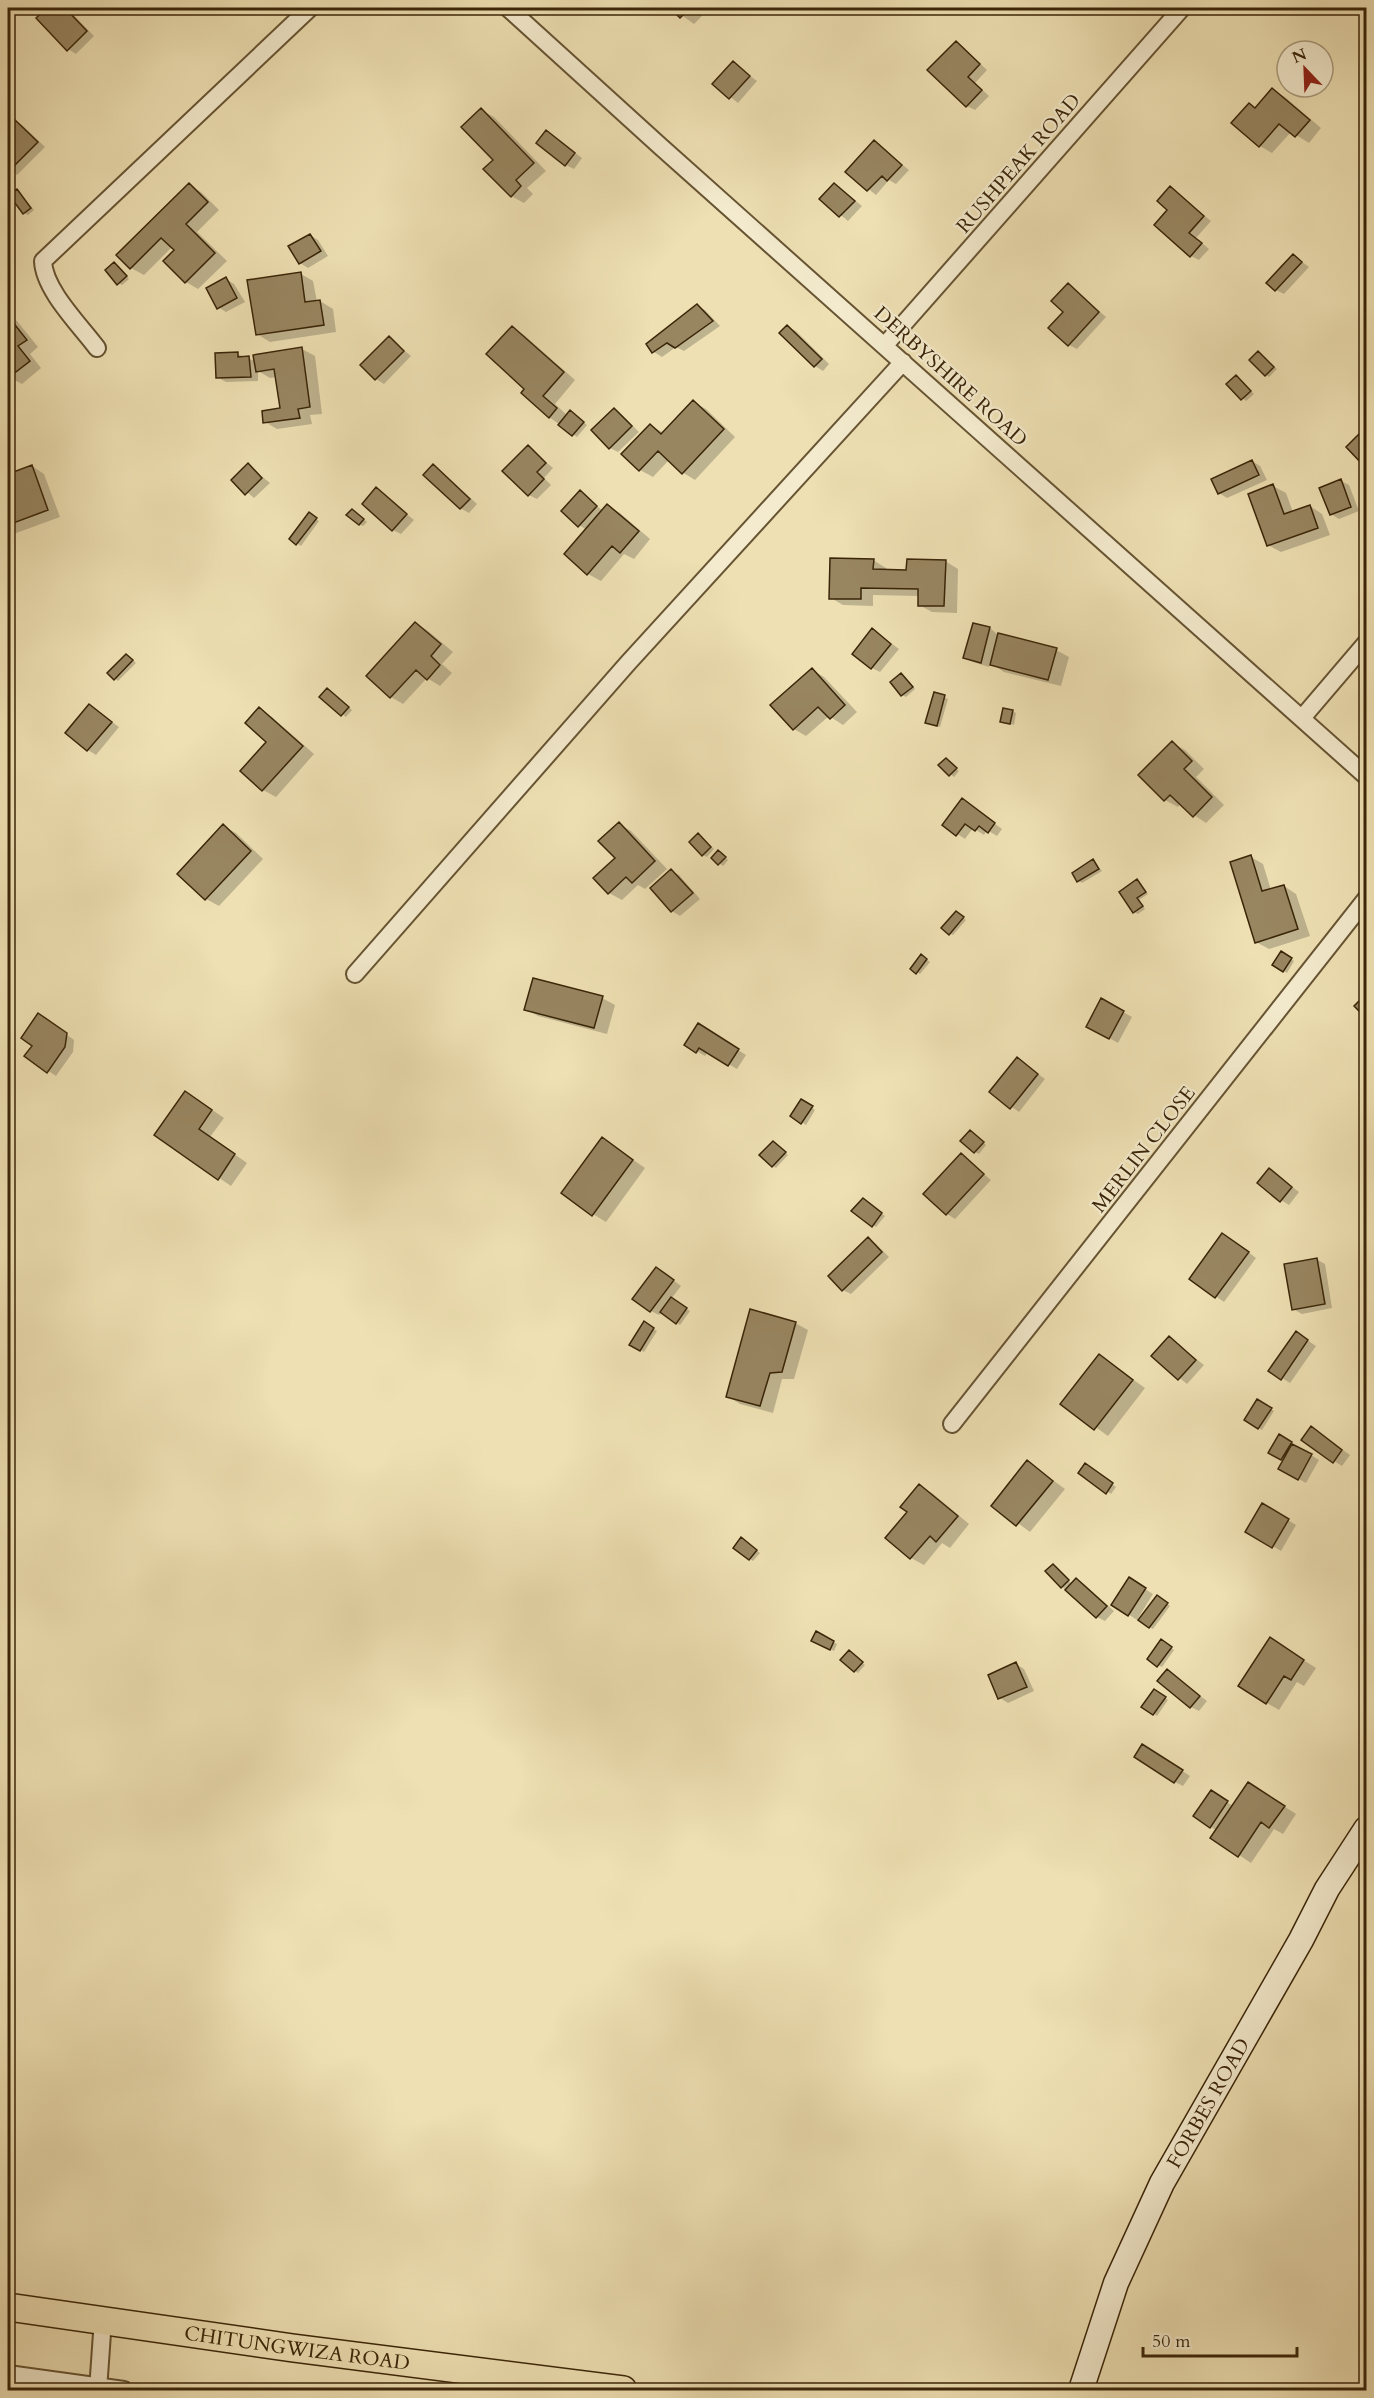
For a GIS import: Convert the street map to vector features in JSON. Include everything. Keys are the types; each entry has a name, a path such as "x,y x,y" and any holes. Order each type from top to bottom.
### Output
{"main road":[{"name":"FORBES ROAD","path":"1081,2391 1116,2283 1162,2183 1301,1940 1327,1889 1366,1829"},
{"name":"CHITUNGWIZA ROAD","path":"8,2307 293,2348 623,2391"}],"street":[{"path":"97,348 51,287 44,271 44,261 310,8"},
{"name":"DERBYSHIRE ROAD","path":"508,8 1366,776"},
{"name":"RUSHPEAK ROAD","path":"885,345 1182,8"},
{"path":"355,974 628,663 903,362"},
{"path":"1302,718 1366,643"},
{"name":"MERLIN CLOSE","path":"952,1424 1366,899"},
{"path":"98,2389 104,2319"},
{"path":"8,2374 124,2391"}],"building":[{"path":"47,8 65,8 87,31 67,51 36,18"},
{"path":"670,8 690,8 680,18"},
{"path":"1354,8 1366,8 1366,21"},
{"path":"956,41 980,64 968,77 982,90 966,107 927,70"},
{"path":"733,61 750,76 729,99 712,84"},
{"path":"1272,88 1275,91 1275,99 1285,99 1310,120 1295,137 1279,124 1259,147 1231,123 1249,103 1255,108"},
{"path":"481,108 534,163 516,180 521,186 511,197 483,169 493,160 461,127"},
{"path":"14,119 38,142 8,172 8,125"},
{"path":"546,130 575,153 565,166 536,143"},
{"path":"874,140 902,165 887,181 882,176 867,191 845,172"},
{"path":"189,183 208,202 186,224 215,253 185,283 163,261 174,250 161,238 130,269 116,255"},
{"path":"834,183 855,201 839,217 819,199"},
{"path":"1170,186 1204,216 1189,233 1202,243 1190,257 1154,225 1167,210 1157,201"},
{"path":"17,189 31,208 23,214 9,195"},
{"path":"310,234 321,251 299,264 288,246"},
{"path":"1293,254 1302,262 1275,291 1266,283"},
{"path":"114,262 127,276 117,285 105,270"},
{"path":"301,272 305,302 320,300 324,325 256,335 247,280"},
{"path":"226,277 237,298 217,309 206,288"},
{"path":"1068,283 1099,312 1068,346 1048,328 1063,312 1051,301"},
{"path":"697,304 713,321 675,348 667,343 652,353 646,344"},
{"path":"8,316 27,340 18,346 30,361 8,378"},
{"path":"787,325 822,359 814,367 779,333"},
{"path":"512,326 564,372 543,396 557,408 549,418 521,393 524,389 486,354"},
{"path":"389,336 404,351 375,380 360,365"},
{"path":"302,347 310,407 298,409 300,418 263,423 262,411 280,408 274,369 256,372 253,355"},
{"path":"1258,351 1274,367 1265,376 1249,360"},
{"path":"238,352 238,357 249,356 251,377 216,378 215,353"},
{"path":"1236,375 1251,391 1241,400 1226,384"},
{"path":"693,400 724,429 682,474 658,451 639,471 621,454 650,424 661,434"},
{"path":"614,408 632,426 609,449 591,430"},
{"path":"570,410 584,422 572,436 558,425"},
{"path":"1366,427 1366,468 1346,447"},
{"path":"528,445 546,463 537,472 544,479 528,496 502,471"},
{"path":"1252,460 1259,475 1218,494 1211,479"},
{"path":"248,463 262,478 245,495 231,480"},
{"path":"433,464 470,499 460,509 423,475"},
{"path":"32,465 48,510 8,525 8,474"},
{"path":"1341,479 1351,507 1330,515 1319,488"},
{"path":"1273,484 1284,514 1310,505 1318,528 1267,546 1248,494"},
{"path":"376,487 407,514 392,531 362,504"},
{"path":"580,490 597,506 578,527 561,511"},
{"path":"607,504 639,531 620,553 612,546 587,575 564,554"},
{"path":"352,509 364,519 359,525 346,515"},
{"path":"309,512 317,518 296,545 289,539"},
{"path":"830,558 874,559 873,569 906,570 907,559 946,560 944,606 918,606 918,589 861,588 861,599 829,599"},
{"path":"415,622 441,644 431,656 440,665 427,680 416,670 390,698 366,676"},
{"path":"973,623 990,627 981,663 963,658"},
{"path":"872,628 891,644 871,669 852,654"},
{"path":"998,633 1057,648 1048,680 990,665"},
{"path":"126,654 133,660 114,680 107,673"},
{"path":"812,668 845,705 830,719 818,707 793,730 770,705"},
{"path":"901,673 913,687 901,696 890,682"},
{"path":"327,688 349,707 341,716 319,697"},
{"path":"934,692 945,695 937,726 925,723"},
{"path":"89,704 112,722 87,751 65,733"},
{"path":"259,707 303,746 262,791 240,771 266,742 245,723"},
{"path":"1003,708 1013,710 1010,724 1000,722"},
{"path":"1172,741 1192,761 1184,769 1212,797 1193,817 1170,795 1164,801 1138,775"},
{"path":"946,758 957,768 949,776 938,765"},
{"path":"962,798 995,823 988,833 979,826 975,831 965,824 956,836 942,825"},
{"path":"619,822 655,861 632,883 626,877 608,894 593,878 615,858 598,841"},
{"path":"223,824 251,851 205,900 177,874"},
{"path":"698,833 711,847 702,856 689,842"},
{"path":"718,850 726,857 718,865 711,858"},
{"path":"1251,855 1262,891 1284,885 1298,929 1255,943 1230,862"},
{"path":"1093,859 1099,869 1077,882 1072,873"},
{"path":"671,869 693,893 671,912 650,888"},
{"path":"1137,879 1146,892 1137,898 1143,906 1133,913 1119,892"},
{"path":"956,911 964,917 949,935 941,928"},
{"path":"1281,951 1292,958 1283,972 1272,965"},
{"path":"921,954 927,959 916,974 910,969"},
{"path":"533,978 603,996 594,1028 524,1010"},
{"path":"1366,994 1366,1018 1354,1006"},
{"path":"1101,998 1124,1011 1109,1039 1086,1027"},
{"path":"38,1013 67,1033 65,1047 47,1073 24,1056 32,1046 21,1038"},
{"path":"698,1023 739,1049 728,1066 699,1048 696,1053 684,1045"},
{"path":"1017,1057 1038,1074 1010,1109 989,1092"},
{"path":"185,1091 212,1110 199,1129 235,1154 218,1180 154,1135"},
{"path":"801,1099 813,1106 801,1124 790,1116"},
{"path":"970,1130 984,1142 974,1153 960,1141"},
{"path":"602,1137 633,1160 592,1216 561,1193"},
{"path":"773,1141 786,1152 772,1167 759,1155"},
{"path":"961,1153 984,1174 946,1215 923,1194"},
{"path":"1269,1168 1292,1187 1280,1202 1257,1183"},
{"path":"863,1198 882,1213 872,1227 851,1211"},
{"path":"1222,1233 1249,1252 1215,1298 1189,1279"},
{"path":"868,1237 882,1252 842,1291 828,1276"},
{"path":"1317,1258 1325,1304 1292,1310 1284,1264"},
{"path":"656,1267 674,1280 650,1312 632,1299"},
{"path":"671,1297 687,1308 676,1324 660,1312"},
{"path":"750,1309 796,1322 782,1372 770,1373 760,1406 726,1397"},
{"path":"644,1321 654,1328 640,1351 629,1345"},
{"path":"1296,1331 1308,1340 1281,1380 1268,1371"},
{"path":"1169,1336 1196,1360 1178,1380 1151,1356"},
{"path":"1099,1354 1133,1380 1094,1430 1060,1404"},
{"path":"1257,1399 1272,1408 1258,1429 1244,1420"},
{"path":"1311,1426 1342,1450 1333,1463 1301,1440"},
{"path":"1279,1434 1292,1442 1281,1460 1268,1453"},
{"path":"1292,1444 1312,1454 1298,1480 1278,1469"},
{"path":"1027,1460 1053,1481 1016,1526 991,1506"},
{"path":"1085,1463 1113,1483 1106,1494 1078,1473"},
{"path":"919,1484 958,1516 936,1542 930,1536 910,1559 885,1538 907,1512 900,1507"},
{"path":"1262,1503 1289,1519 1272,1548 1245,1532"},
{"path":"741,1537 757,1550 749,1560 733,1548"},
{"path":"1053,1564 1069,1580 1061,1588 1045,1571"},
{"path":"1129,1577 1146,1588 1128,1616 1111,1605"},
{"path":"1076,1578 1107,1606 1096,1618 1065,1590"},
{"path":"1157,1595 1168,1603 1149,1628 1138,1620"},
{"path":"816,1631 834,1641 830,1650 811,1641"},
{"path":"1270,1637 1304,1660 1291,1680 1284,1676 1266,1704 1238,1686"},
{"path":"1161,1639 1172,1647 1157,1667 1147,1659"},
{"path":"849,1650 863,1662 854,1672 840,1660"},
{"path":"1016,1662 1027,1687 998,1699 988,1675"},
{"path":"1167,1669 1200,1696 1190,1708 1157,1681"},
{"path":"1154,1689 1166,1697 1153,1715 1141,1707"},
{"path":"1142,1744 1183,1770 1174,1783 1134,1757"},
{"path":"1248,1782 1285,1806 1269,1828 1261,1822 1238,1857 1210,1838"},
{"path":"1211,1790 1228,1801 1210,1828 1193,1816"}]}
